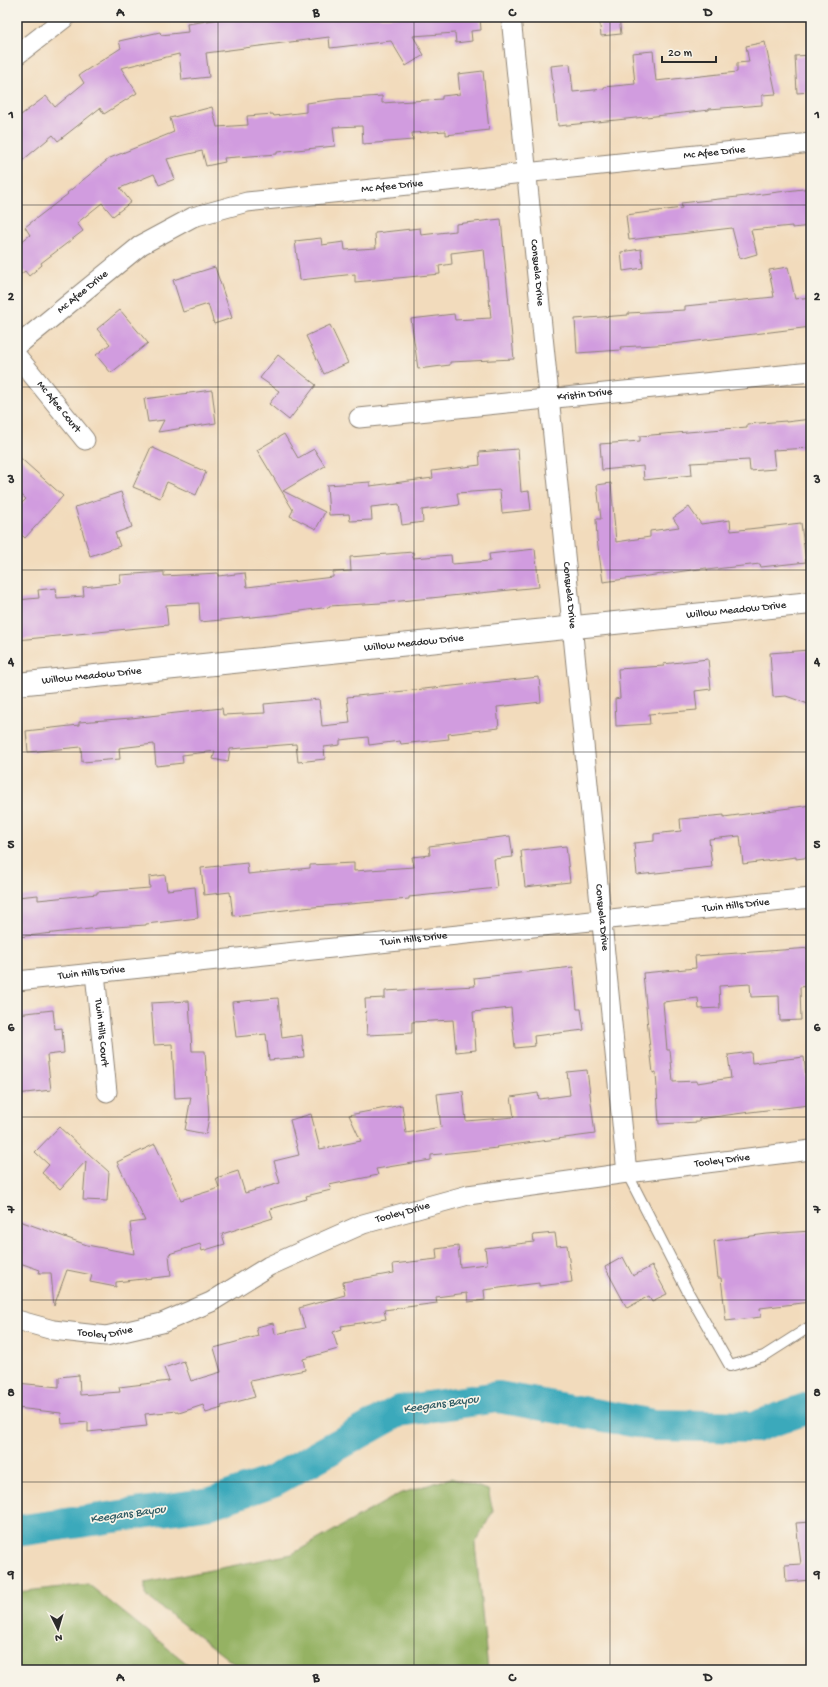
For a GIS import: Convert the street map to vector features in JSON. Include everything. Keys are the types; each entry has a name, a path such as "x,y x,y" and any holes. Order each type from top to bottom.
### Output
{"street":[{"path":"17,55 66,17"},
{"name":"Consuela Drive","path":"511,17 627,1173"},
{"name":"Mc Afee Drive","path":"17,346 141,245 193,217 247,202 811,143"},
{"name":"Mc Afee Court","path":"17,356 85,440"},
{"name":"Kristin Drive","path":"359,418 811,372"},
{"name":"Willow Meadow Drive","path":"17,684 811,603"},
{"name":"Twin Hills Drive","path":"17,981 811,898"},
{"name":"Twin Hills Court","path":"96,973 108,1092"},
{"name":"Tooley Drive","path":"17,1320 54,1330 106,1336 162,1323 211,1302 269,1266 362,1224 468,1195 811,1150"}],"lane":[{"path":"627,1173 688,1292 730,1366 764,1356 811,1326"}],"green space":[{"path":"451,1478 488,1490 493,1511 475,1544 488,1670 242,1670 145,1595 145,1583 292,1554 399,1494"},
{"path":"88,1584 195,1670 17,1670 17,1592"}],"building":[{"path":"233,17 480,17 481,30 471,31 472,41 456,43 455,33 413,36 424,55 406,66 391,41 330,48 329,37 206,53 209,77 182,80 179,54 121,68 137,93 104,114 100,108 58,141 53,135 17,165 17,118 46,96 55,107 84,83 79,75 121,48 119,41 160,32 161,35 188,32 187,24"},
{"path":"599,17 619,17 621,34 601,36"},
{"path":"765,42 776,94 762,95 762,105 709,109 558,126 551,66 570,64 573,92 604,89 604,87 635,84 632,53 653,51 656,81 737,72 737,63 749,62 746,46"},
{"path":"811,55 811,92 797,93 795,56"},
{"path":"483,71 489,130 446,135 446,131 412,133 413,140 363,144 362,126 333,127 335,146 277,152 277,154 224,158 225,162 206,166 202,151 167,159 175,179 159,185 154,174 120,188 131,202 113,216 102,203 77,223 83,231 41,263 42,265 29,276 25,271 17,277 17,245 30,235 25,227 68,194 67,193 110,158 174,132 170,118 212,107 217,127 248,125 247,116 273,114 274,116 306,112 306,103 382,96 382,103 442,99 442,96 460,94 458,74"},
{"path":"811,188 811,226 792,228 792,226 751,230 757,254 740,259 732,228 629,240 626,215 682,208 681,203"},
{"path":"501,219 514,359 450,362 450,365 418,369 411,319 454,314 455,320 491,318 484,249 451,253 452,264 439,266 440,274 355,282 355,274 300,280 295,241 321,238 322,245 344,242 345,250 376,248 375,233 420,228 421,235 456,231 456,224"},
{"path":"641,249 643,268 623,271 621,252"},
{"path":"215,267 232,318 214,324 208,304 183,312 173,280"},
{"path":"788,267 795,299 811,297 811,327 673,344 620,347 621,350 577,353 575,319 628,315 628,313 685,310 685,306 774,297 769,270"},
{"path":"120,310 148,343 111,373 96,355 110,344 97,329"},
{"path":"330,325 348,363 324,374 306,336"},
{"path":"278,355 316,385 289,420 269,404 279,391 260,378"},
{"path":"212,390 216,423 158,432 164,420 148,422 144,399"},
{"path":"811,419 811,448 773,450 775,469 750,471 749,460 691,463 692,475 644,480 643,466 602,470 600,444 640,441 640,436 747,427 747,424"},
{"path":"284,434 298,458 314,449 325,466 283,491 325,512 316,529 290,516 293,510 257,450"},
{"path":"151,447 206,472 196,495 167,482 160,498 133,487"},
{"path":"518,449 521,492 529,491 531,510 502,513 500,490 457,493 459,505 422,510 423,522 402,525 399,504 371,507 372,520 350,521 349,514 329,515 327,485 370,482 370,486 433,478 432,471 480,465 479,452"},
{"path":"17,455 63,496 25,538 17,531 17,508 26,499 17,491"},
{"path":"611,483 616,542 650,537 650,531 679,527 673,518 689,507 701,524 730,520 731,531 801,523 806,562 761,567 760,564 707,570 707,568 603,582 597,539 596,519 601,519 597,485"},
{"path":"121,492 132,527 115,533 120,546 90,556 75,507"},
{"path":"535,549 539,587 381,603 329,606 273,615 200,622 199,603 166,605 168,625 17,640 17,600 39,598 38,590 56,588 57,598 84,596 83,587 121,583 120,575 164,572 164,576 218,573 218,576 245,573 247,587 333,577 333,572 351,571 350,557 413,552 413,558 451,555 452,564 490,561 489,554"},
{"path":"809,650 811,705 786,696 773,697 770,653"},
{"path":"708,659 711,689 695,691 697,710 649,714 650,724 616,726 615,699 620,698 618,669 664,666 663,664"},
{"path":"539,677 541,702 497,707 499,728 448,734 449,739 401,744 400,741 369,745 368,737 340,740 340,745 324,747 325,759 298,762 296,744 230,749 228,762 213,759 215,751 182,755 183,763 156,766 154,744 119,748 120,759 82,762 81,747 28,752 26,731 79,725 79,722 222,708 223,715 265,713 264,704 319,699 322,726 350,723 347,697"},
{"path":"811,805 811,857 796,859 796,857 743,864 740,836 709,839 712,867 637,875 634,843 654,841 654,834 681,831 680,819 724,815 724,817"},
{"path":"510,836 513,857 494,859 497,888 409,897 409,899 302,908 233,916 230,892 204,895 201,868 247,863 248,874 310,868 310,865 354,863 354,871 414,867 412,857 430,855 429,846"},
{"path":"566,846 570,882 525,887 521,851"},
{"path":"165,875 167,890 195,887 198,918 146,925 99,928 17,937 17,897 38,895 38,900 97,894 97,892 150,888 149,877"},
{"path":"811,948 811,986 800,987 801,1020 780,1021 779,996 751,997 750,984 719,986 720,1008 699,1009 698,998 663,1002 667,1050 670,1050 673,1082 697,1081 697,1083 731,1078 728,1055 751,1052 752,1063 804,1057 809,1105 699,1119 699,1122 659,1124 656,1072 653,1073 643,973 696,968 695,956"},
{"path":"573,967 577,1009 581,1009 584,1030 534,1036 535,1046 515,1048 511,1008 473,1012 476,1050 456,1052 453,1020 412,1022 412,1033 367,1035 365,999 385,998 385,991 475,986 474,978"},
{"path":"278,998 282,1038 302,1035 304,1057 269,1060 266,1034 236,1037 232,1002"},
{"path":"189,1001 192,1051 205,1051 209,1117 206,1134 185,1130 191,1097 175,1098 172,1044 154,1045 151,1003"},
{"path":"53,1010 55,1029 62,1028 64,1053 47,1055 51,1090 17,1094 17,1014"},
{"path":"587,1070 595,1134 496,1147 497,1148 431,1155 431,1160 376,1169 378,1175 329,1185 331,1190 306,1196 307,1199 270,1209 273,1218 222,1234 225,1244 202,1251 200,1244 169,1254 171,1276 116,1282 116,1287 90,1282 92,1275 67,1270 54,1306 51,1273 39,1273 40,1270 17,1262 17,1220 87,1245 134,1254 130,1223 145,1221 117,1162 155,1144 181,1200 219,1188 216,1178 238,1171 245,1193 280,1183 274,1161 299,1155 290,1120 311,1114 320,1149 361,1141 349,1115 402,1105 406,1133 441,1127 437,1094 463,1091 466,1121 514,1117 511,1097 538,1093 539,1099 570,1095 567,1072"},
{"path":"59,1127 109,1172 107,1201 83,1200 86,1161 60,1189 42,1173 49,1165 35,1152"},
{"path":"811,1231 811,1302 760,1308 761,1317 726,1321 721,1278 718,1278 714,1241 767,1234"},
{"path":"555,1233 557,1246 567,1245 572,1282 539,1286 539,1283 484,1290 485,1300 468,1302 467,1293 436,1297 437,1303 384,1310 386,1319 341,1326 342,1329 333,1332 338,1349 303,1359 305,1370 250,1381 255,1397 221,1406 222,1408 206,1413 203,1405 179,1413 178,1411 145,1414 147,1426 88,1432 88,1422 62,1424 61,1413 17,1408 17,1383 59,1387 59,1377 79,1375 80,1395 120,1392 119,1387 169,1381 164,1368 184,1361 191,1381 221,1372 214,1348 258,1336 256,1327 273,1323 275,1334 305,1328 299,1308 345,1295 343,1282 394,1273 393,1264 437,1259 436,1249 458,1246 460,1267 487,1264 485,1248 534,1242 533,1235"},
{"path":"623,1257 633,1276 652,1266 667,1294 652,1301 649,1296 627,1308 605,1267"},
{"path":"811,1522 811,1580 786,1582 785,1565 801,1564 796,1523"}],"waterway":[{"name":"Keegans Bayou","path":"17,1531 211,1503 273,1481 399,1411 498,1397 654,1425 755,1427 811,1407"}]}
